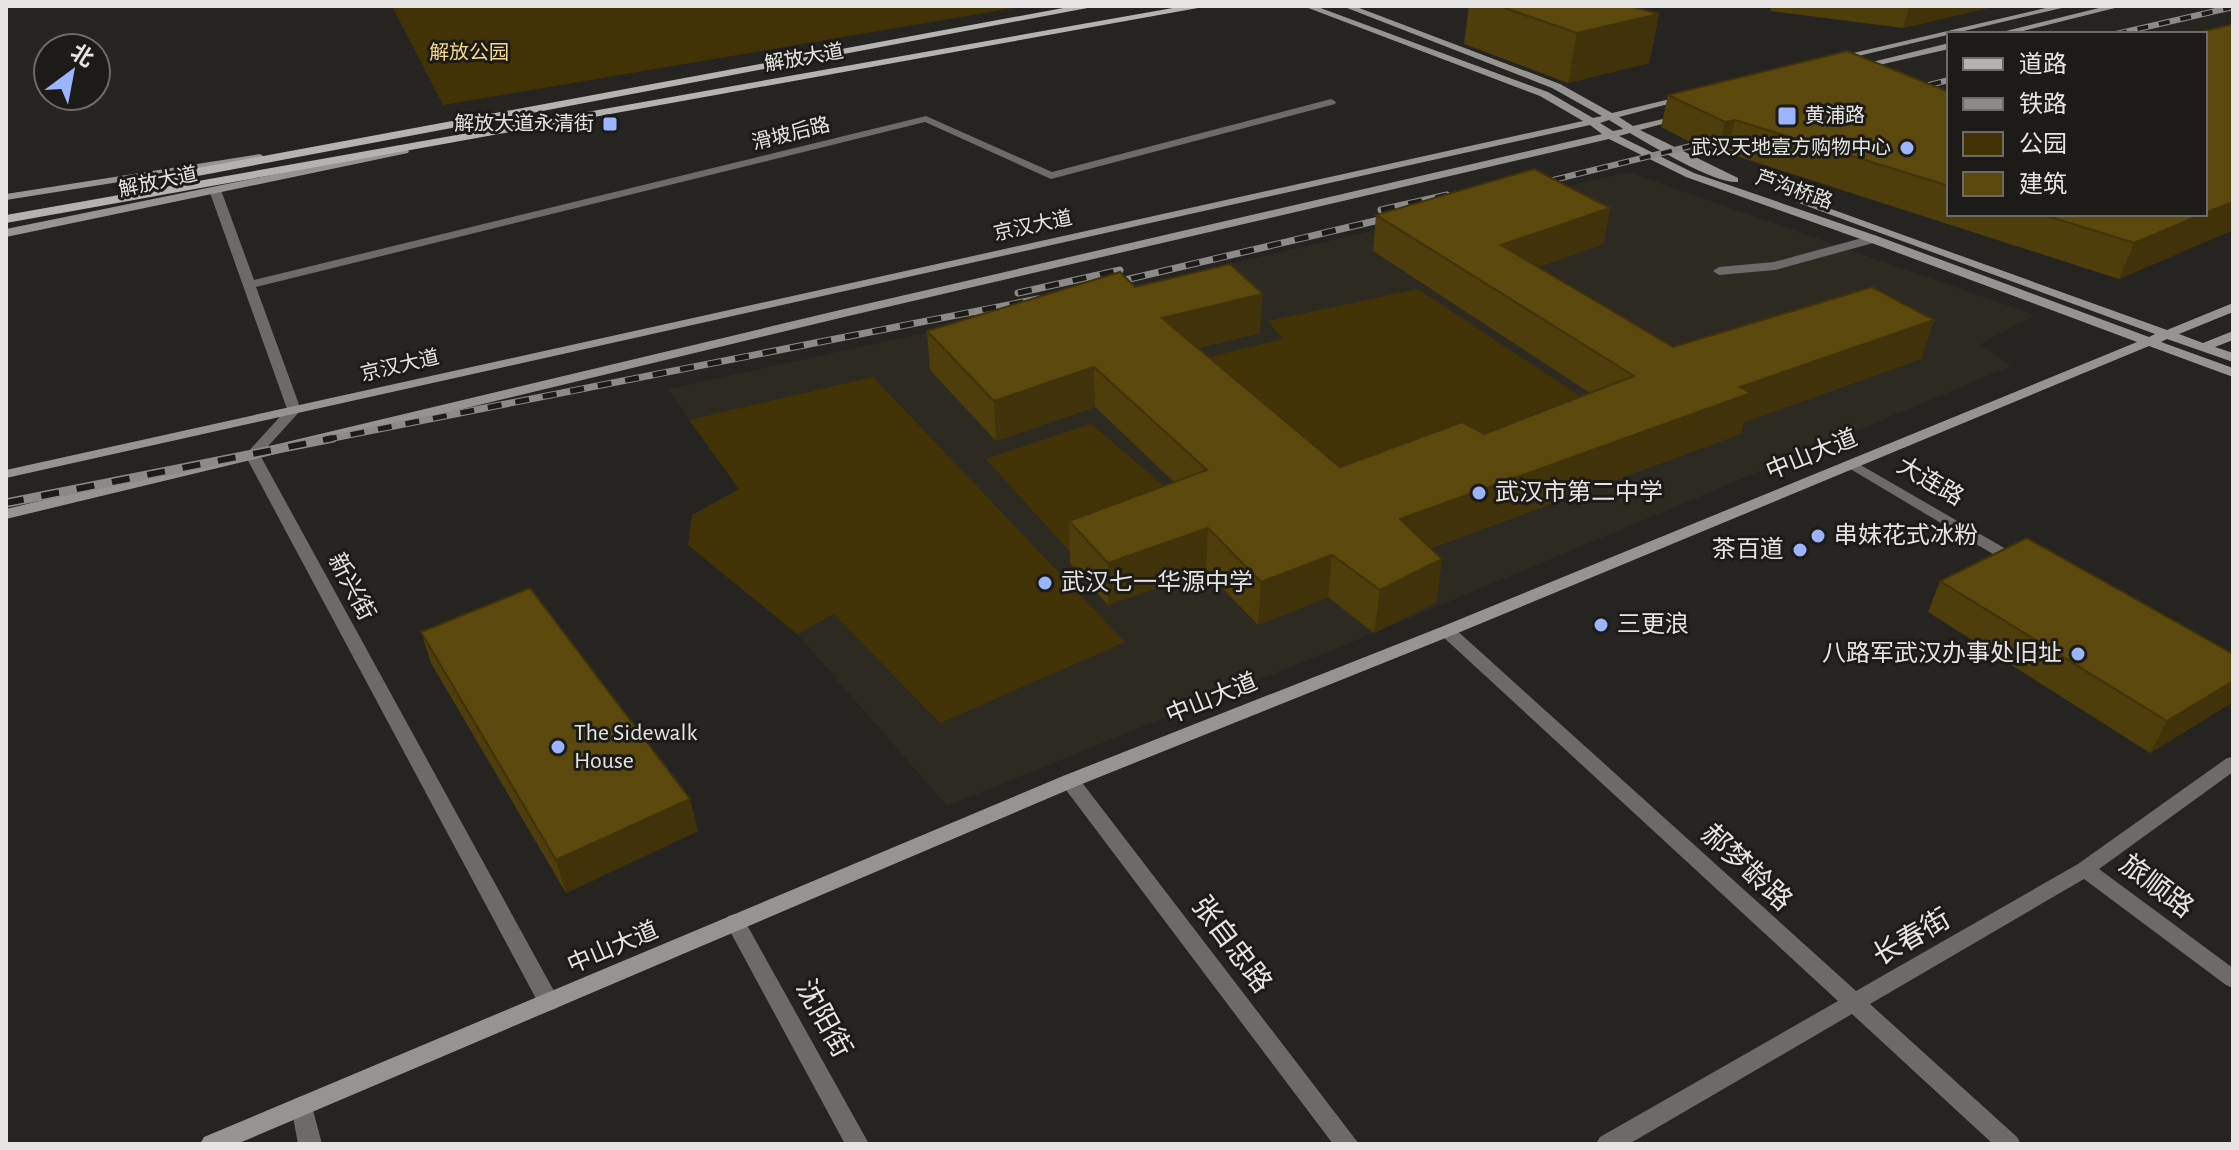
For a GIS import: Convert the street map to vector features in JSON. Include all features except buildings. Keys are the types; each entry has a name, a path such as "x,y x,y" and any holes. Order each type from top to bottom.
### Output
{"main road":[{"name":"解放大道","path":"9,210 403,132 591,101 1092,6"},
{"name":"解放大道","path":"6,233 413,149 1203,6"},
{"name":"芦沟桥路","path":"1307,6 1544,94 1611,135 1690,175 2162,338 2205,347 2233,358"},
{"name":"芦沟桥路","path":"1346,6 1582,97 1607,115 1692,162 1732,179 1888,231 2162,338 2172,349 2233,373"},
{"path":"1952,32 2066,6"},
{"path":"2008,32 2119,6"},
{"path":"1830,60 1947,33"},
{"path":"1850,69 1947,46"},
{"name":"京汉大道","path":"6,474 1557,131 1696,93"},
{"name":"京汉大道","path":"6,514 825,317 1611,135 1690,113"},
{"name":"解放大道","path":"9,210 413,149"},
{"name":"中山大道","path":"212,1144 1070,781 1447,631 2233,307"},
{"path":"2172,349 2205,347 2233,335"}],"street":[{"name":"滑坡后路","path":"249,285 926,119 1051,176 1331,102"},
{"path":"215,190 294,410 252,455"},
{"path":"1719,271 1775,266 1873,239"},
{"name":"新兴街","path":"252,455 549,1002"},
{"name":"大连路","path":"1852,464 2029,568"},
{"name":"郝梦龄路","path":"1447,631 2009,1144"},
{"name":"长春街","path":"1608,1144 2085,869 2233,763"},
{"name":"张自忠路","path":"1070,781 1347,1144"},
{"name":"旅顺路","path":"2085,869 2233,979"},
{"name":"沈阳街","path":"735,922 857,1144"},
{"path":"302,1106 310,1144"}],"shaded area":[{"path":"1628,172 2035,315 1981,344 2011,366 1374,633 947,806 797,634 688,545 692,515 739,489 668,389 1038,308"}],"green space":[{"name":"解放公园","path":"392,6 1026,6 443,105"},
{"path":"1418,289 1610,416 1337,493 1187,362 1283,339 1268,321"},
{"path":"873,377 1125,642 940,723 834,614 797,634 688,545 692,515 739,489 689,420"},
{"path":"1091,424 1191,509 1070,552 986,459"}],"railway":[{"path":"2125,32 2233,7"},
{"path":"1909,90 1947,80"},
{"path":"1533,185 1715,140"},
{"path":"1381,210 1447,195"},
{"path":"1104,285 1396,216"},
{"path":"1018,293 1120,270"},
{"path":"323,440 1038,299"},
{"path":"6,503 333,438"}],"place":[{"name":"黄浦路","path":"1787,116"},
{"name":"解放大道永清街","path":"610,124"},
{"name":"武汉天地壹方购物中心","path":"1907,148"},
{"name":"武汉市第二中学","path":"1479,493"},
{"name":"串妹花式冰粉","path":"1818,536"},
{"name":"茶百道","path":"1800,550"},
{"name":"武汉七一华源中学","path":"1045,583"},
{"name":"三更浪","path":"1601,625"},
{"name":"八路军武汉办事处旧址","path":"2078,654"},
{"name":"The Sidewalk House","path":"558,747"}]}
